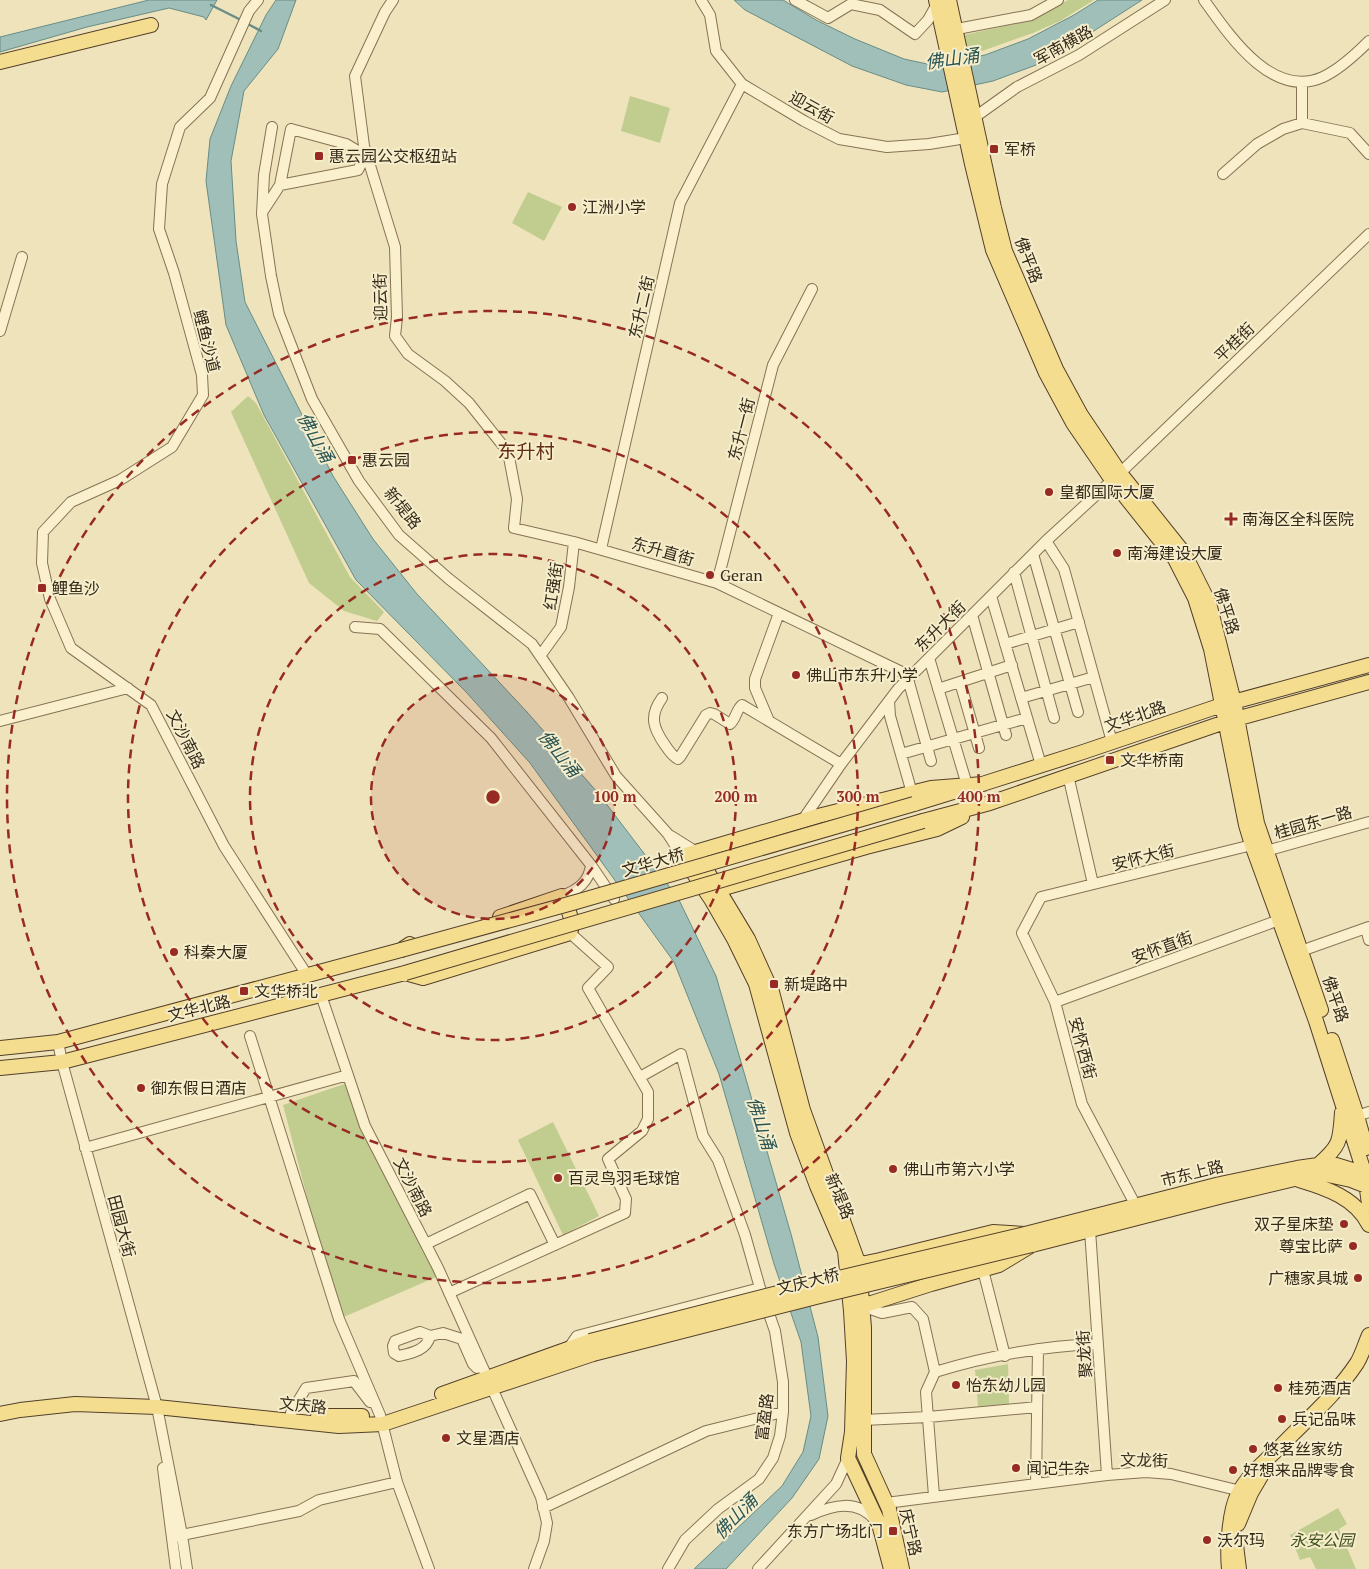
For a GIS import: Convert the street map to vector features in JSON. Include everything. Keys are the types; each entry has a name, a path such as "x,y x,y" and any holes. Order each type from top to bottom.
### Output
{"main road":[{"path":"941,1 957,30 955,53"},
{"path":"941,1 955,53"},
{"path":"0,62 151,24"},
{"name":"佛平路","path":"955,53 965,103 966,138 993,250 1046,373 1073,423 1116,476 1184,553 1209,604 1252,845 1316,1021 1368,1181 1369,1204"},
{"name":"佛平路","path":"965,103 975,117 994,208 1006,251 1056,369 1116,476"},
{"name":"文华北路","path":"913,798 984,784 1228,704 1369,664"},
{"path":"713,891 866,847 937,829 990,803 1068,775 1231,720 1369,682"},
{"name":"佛平路","path":"1231,720 1266,851 1363,1114 1369,1159"},
{"path":"688,854 802,820 913,798 932,788 984,784"},
{"name":"文华大桥","path":"401,950 586,900 913,798"},
{"name":"文华北路","path":"0,1068 62,1062 405,973 922,821 990,803"},
{"name":"新堤路","path":"688,854 713,891 756,984 796,1133 816,1186 852,1266 857,1307 854,1400 848,1458"},
{"path":"401,950 415,941 503,916 562,896 570,913 573,928 570,933 423,978 405,973"},
{"name":"文华北路","path":"0,1048 58,1042 401,950"},
{"path":"1318,1165 1338,1145 1342,1103"},
{"name":"市东上路","path":"1028,1240 1136,1206 1220,1184 1318,1165 1336,1165 1368,1181"},
{"name":"市东上路","path":"1028,1240 1090,1230 1223,1196 1298,1180 1307,1176 1323,1174 1351,1180 1368,1181"},
{"path":"1298,1180 1335,1192 1363,1213 1369,1225"},
{"path":"852,1266 993,1232 1028,1240"},
{"path":"857,1307 999,1265 1028,1240"},
{"name":"文庆大桥","path":"592,1348 816,1297 1028,1240"},
{"name":"新堤路","path":"857,1307 864,1328 864,1454 886,1503"},
{"path":"1239,1569 1236,1542 1237,1527 1245,1492 1256,1471 1341,1384 1358,1362 1369,1335"},
{"path":"1229,1569 1231,1524 1236,1498 1245,1492 1321,1416 1361,1367 1369,1347"},
{"name":"文庆路","path":"489,1382 568,1349 592,1348"},
{"name":"文庆路","path":"0,1407 72,1395 338,1426 381,1419 592,1348"},
{"name":"文庆路","path":"0,1414 75,1404 154,1404 381,1419"},
{"path":"848,1458 864,1454"},
{"name":"庆宁路","path":"848,1458 879,1524 891,1569"},
{"path":"870,1506 886,1503"},
{"name":"庆宁路","path":"886,1503 902,1569"}],"street":[{"name":"鲤鱼沙道","path":"44,532 71,502 120,480 172,447 202,395 202,375 174,273 159,229 162,184 180,127 210,98 249,11 258,0"},
{"name":"迎云街","path":"394,0 385,12 355,76 364,146 394,247 397,317 395,336 408,354 445,381 469,402 508,452 517,499 514,528 574,542"},
{"name":"迎云街","path":"701,0 710,15 716,51 742,84 804,121 839,139 887,147 929,144 966,138"},
{"path":"794,0 828,18 851,4 880,10 915,34 928,20 941,1"},
{"path":"957,30 1031,15 1058,0"},
{"name":"军南横路","path":"975,117 1018,87 1079,55 1165,0"},
{"path":"1204,0 1233,39 1253,59 1275,76 1302,82 1323,77 1347,61 1369,41"},
{"path":"1302,82 1302,124"},
{"name":"东升二街","path":"601,548 680,202 742,84"},
{"path":"1223,174 1258,144 1283,129 1302,124 1350,133 1369,154"},
{"name":"新堤路","path":"272,127 264,175 262,214 270,276 279,314 312,399 360,481 399,535 449,579 532,644 569,698 616,776 688,854"},
{"path":"262,214 280,185 291,129 346,144 361,153 362,162 358,170 280,185"},
{"name":"平桂街","path":"1116,476 1369,234"},
{"path":"0,331 22,257"},
{"name":"东升一街","path":"717,583 773,365 812,289"},
{"name":"东升大街","path":"802,820 841,764 909,678 1032,554 1116,476"},
{"name":"文沙南路","path":"44,532 42,563 50,599 71,648 151,704 224,846 307,975"},
{"path":"1046,541 1064,569 1112,742"},
{"name":"红强街","path":"540,656 561,626 569,587 574,542 601,548"},
{"name":"东升直街","path":"601,548 717,583 779,612 909,678"},
{"path":"1032,554 1078,712"},
{"path":"1014,572 1054,718"},
{"path":"991,596 1041,766"},
{"path":"770,722 755,688 755,679 779,612"},
{"path":"972,615 1004,730"},
{"path":"1005,644 1079,622"},
{"path":"355,627 380,629 491,738 592,865 614,899"},
{"path":"929,658 967,785"},
{"path":"938,689 1012,665"},
{"path":"1021,698 1094,677"},
{"path":"909,678 931,761"},
{"path":"960,682 979,748"},
{"path":"0,721 128,688"},
{"path":"662,698 656,706 654,714 656,733 673,757 678,759 706,715 710,713 730,724 734,721 742,705 841,764"},
{"path":"889,701 890,716 913,798"},
{"path":"901,754 975,733 1004,730 1027,718"},
{"path":"1068,775 1093,884"},
{"name":"桂园东一路","path":"1266,851 1369,822"},
{"name":"安怀大街","path":"1041,897 1252,845"},
{"path":"562,896 576,891 590,876 592,865"},
{"name":"安怀西街","path":"1041,897 1022,933 1055,1002 1082,1104 1136,1206"},
{"name":"安怀直街","path":"1055,1002 1279,920"},
{"path":"1302,951 1367,927 1369,940"},
{"path":"449,1293 625,1213 626,1199 608,1159 642,1131 648,1119 648,1092 588,988 608,967 570,933"},
{"name":"文沙南路","path":"321,995 365,1126 426,1244 541,1497 547,1523 544,1541 534,1569"},
{"path":"250,1036 340,1319 381,1419 397,1482 429,1569"},
{"name":"田园大街","path":"58,1042 154,1404 177,1536 187,1569"},
{"name":"富盈路","path":"640,1077 682,1054 703,1136 718,1160 746,1234 760,1288 775,1332 783,1382 783,1412 780,1436 773,1458 758,1479 718,1509 685,1540 668,1569"},
{"path":"85,1148 348,1075"},
{"path":"426,1244 530,1194 555,1245"},
{"name":"聚龙街","path":"1090,1230 1106,1475"},
{"path":"983,1270 1005,1356"},
{"path":"568,1349 577,1336 760,1288"},
{"path":"857,1307 882,1312 912,1307 923,1319 935,1372 926,1392 934,1496"},
{"path":"430,1336 443,1333 462,1339 474,1364 489,1382"},
{"path":"935,1372 959,1365 1060,1345 1098,1344"},
{"path":"1036,1484 1038,1349"},
{"path":"291,1413 306,1388 354,1381 381,1419"},
{"path":"863,1420 928,1418 1037,1407"},
{"path":"543,1508 706,1431 783,1412"},
{"name":"新堤路","path":"758,1569 836,1484 848,1458"},
{"name":"文龙街","path":"886,1503 1106,1475 1146,1472 1171,1474 1245,1492"},
{"path":"177,1536 298,1511 319,1500 397,1482"},
{"path":"807,1516 829,1507 850,1506 867,1511 879,1524"},
{"name":"田园大街","path":"176,1569 177,1536"}],"green space":[{"path":"1068,0 1094,0 1060,21 1033,33 968,56 964,35 1031,20"},
{"path":"630,96 670,108 660,143 621,131"},
{"path":"528,192 562,207 544,241 512,223"},
{"path":"248,396 256,403 350,577 384,612 377,621 344,611 309,583 231,412"},
{"path":"350,1082 365,1126 441,1275 339,1319 283,1105"},
{"name":"百灵鸟羽毛球馆","path":"553,1122 599,1216 563,1235 518,1140"},
{"path":"1008,1364 1009,1404 978,1407 975,1370"},
{"name":"永安公园","path":"1338,1508 1347,1524 1339,1529 1356,1569 1316,1569 1310,1557 1300,1560 1290,1535"}],"water":[{"path":"149,0 217,0 206,20 204,17 169,8 87,27 0,52 0,37"},
{"name":"佛山涌","path":"276,0 296,0 278,49 244,91 231,161 236,241 245,302 333,476 373,539 417,594 527,712 598,793 678,898 716,976 791,1234 818,1337 828,1416 819,1459 792,1498 726,1569 694,1569 782,1486 803,1452 811,1416 801,1342 774,1264 719,1074 674,962 530,763 466,692 356,580 264,415 226,325 206,181 210,139 231,86 266,15"},
{"path":"734,0 783,0 816,20 855,39 904,59 932,65 985,55 1028,39 1098,0 1142,0 1036,65 993,81 942,92 906,85 852,66 745,10"}],"waterway":[{"path":"211,5 241,20"},
{"path":"246,23 261,31"}],"place":[{"name":"军桥","path":"994,149"},
{"name":"惠云园公交枢纽站","path":"319,156"},
{"name":"江洲小学","path":"572,207"},
{"name":"惠云园","path":"352,460"},
{"name":"皇都国际大厦","path":"1049,492"},
{"name":"南海区全科医院","path":"1231,519"},
{"name":"南海建设大厦","path":"1117,553"},
{"name":"Geran","path":"710,575"},
{"name":"鲤鱼沙","path":"42,588"},
{"name":"佛山市东升小学","path":"796,675"},
{"name":"文华桥南","path":"1110,760"},
{"name":"科秦大厦","path":"174,952"},
{"name":"新堤路中","path":"774,984"},
{"name":"文华桥北","path":"244,991"},
{"name":"御东假日酒店","path":"141,1088"},
{"name":"佛山市第六小学","path":"893,1169"},
{"name":"百灵鸟羽毛球馆","path":"558,1178"},
{"name":"双子星床垫","path":"1344,1224"},
{"name":"尊宝比萨","path":"1353,1246"},
{"name":"广穗家具城","path":"1358,1278"},
{"name":"怡东幼儿园","path":"956,1385"},
{"name":"桂苑酒店","path":"1278,1388"},
{"name":"兵记品味","path":"1282,1419"},
{"name":"文星酒店","path":"446,1438"},
{"name":"悠茗丝家纺","path":"1253,1449"},
{"name":"闻记牛杂","path":"1016,1468"},
{"name":"好想来品牌零食","path":"1233,1470"},
{"name":"东方广场北门","path":"893,1531"},
{"name":"沃尔玛","path":"1207,1540"}],"district":[{"name":"东升村","path":"526,450"}]}
